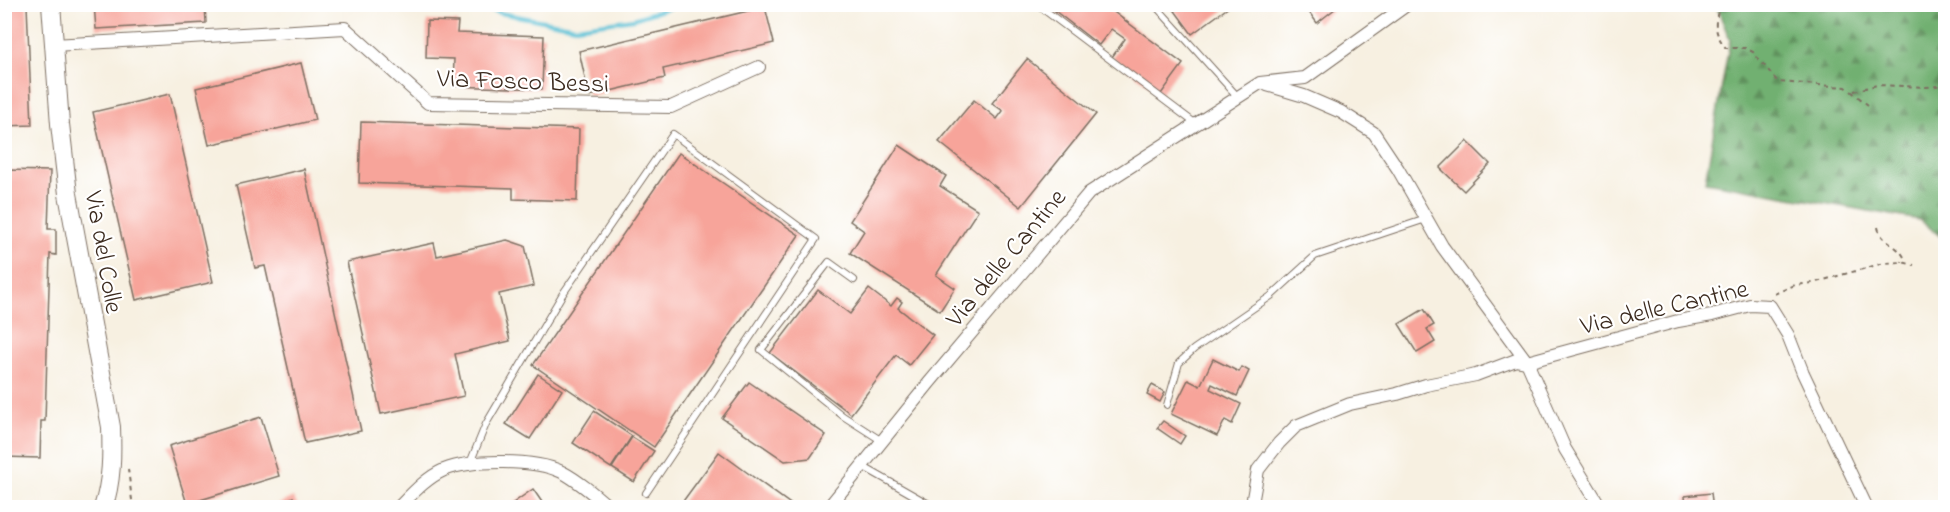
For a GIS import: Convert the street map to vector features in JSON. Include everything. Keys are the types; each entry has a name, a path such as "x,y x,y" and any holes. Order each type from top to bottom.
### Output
{"main road":[{"name":"Via del Colle","path":"51,4 68,194 111,427 112,461 109,486 103,507"}],"street":[{"name":"Via delle Cantine","path":"828,507 1089,193 1260,83 1305,78 1408,4"},
{"name":"Via Fosco Bessi","path":"54,45 345,28 428,103 671,107 759,67"},
{"path":"1260,83 1304,96 1332,108 1374,133 1442,246 1527,362 1565,449 1600,507"},
{"name":"Via delle Cantine","path":"1255,507 1253,498 1258,470 1296,426 1350,404 1476,375 1516,360 1527,362 1678,321 1750,305 1770,306 1788,335 1803,373 1868,507"},
{"path":"398,507 420,485 444,470 470,464 547,467 561,472 610,507"}],"lane":[{"path":"1154,4 1238,97"},
{"path":"1043,9 1197,124"},
{"path":"470,464 486,424 556,305 673,134 816,239 646,493"},
{"path":"1167,405 1179,363 1194,349 1271,296 1315,256 1426,219"},
{"path":"854,280 829,262 761,350 843,416 882,441"},
{"path":"862,466 936,507"}],"path":[{"path":"1721,4 1716,17 1715,31 1726,48 1745,48 1753,52 1778,82 1840,86 1852,91 1868,105"},
{"path":"1852,91 1877,85 1926,87 1946,85"},
{"path":"1878,227 1883,239 1901,251 1904,257 1902,262"},
{"path":"1761,306 1764,300 1774,293 1795,285 1813,283 1884,263 1902,262 1914,265"}],"green space":[{"path":"1716,5 1945,5 1945,240 1920,220 1705,182 1730,40"}],"building":[{"path":"94,4 205,4 206,23 96,29"},
{"path":"1046,4 1103,4 1183,64 1161,94 1112,57 1125,39 1111,29 1099,45"},
{"path":"1170,4 1233,4 1192,34"},
{"path":"1303,4 1341,4 1317,23"},
{"path":"4,5 27,5 32,125 4,126"},
{"path":"765,7 774,43 663,69 665,78 589,96 579,51"},
{"path":"427,21 458,22 457,33 544,36 542,89 453,86 454,59 426,58"},
{"path":"1027,59 1096,114 1021,207 939,142 974,100 997,119 1003,111 992,103"},
{"path":"301,63 315,120 209,145 196,88"},
{"path":"170,94 213,282 136,300 93,112"},
{"path":"361,122 579,129 577,201 513,199 513,188 359,183"},
{"path":"1467,141 1490,164 1464,191 1440,168"},
{"path":"899,145 946,176 940,186 978,210 936,275 955,288 940,311 850,253 864,231 850,221"},
{"path":"679,153 799,235 654,447 533,365"},
{"path":"304,169 361,431 305,443 265,266 255,268 236,185"},
{"path":"4,170 50,171 48,229 56,229 56,255 50,254 45,421 41,421 40,458 4,457"},
{"path":"507,240 525,246 534,286 499,294 510,341 455,354 464,396 381,414 347,262 434,243 437,256"},
{"path":"869,289 891,306 897,298 902,302 898,308 933,335 909,365 896,355 851,414 770,353 818,290 850,314"},
{"path":"1424,309 1434,325 1427,329 1435,342 1417,353 1399,324"},
{"path":"1213,359 1239,372 1242,367 1249,371 1237,396 1212,384 1210,389 1241,404 1232,424 1225,420 1217,436 1171,414 1188,380 1200,386"},
{"path":"538,374 562,390 530,439 506,424"},
{"path":"749,382 826,435 810,458 785,461 722,418"},
{"path":"1152,385 1165,392 1160,402 1147,395"},
{"path":"594,411 632,436 611,468 573,443"},
{"path":"261,417 279,476 187,504 169,446"},
{"path":"1163,421 1185,436 1180,444 1157,428"},
{"path":"632,437 654,451 634,482 612,468"},
{"path":"719,452 793,506 792,508 678,508"},
{"path":"533,489 546,508 506,508"},
{"path":"1711,493 1713,508 1686,508 1685,496"},
{"path":"293,497 299,508 271,508"}],"waterway":[{"path":"475,4 500,13 576,27 633,19 681,4"}]}
